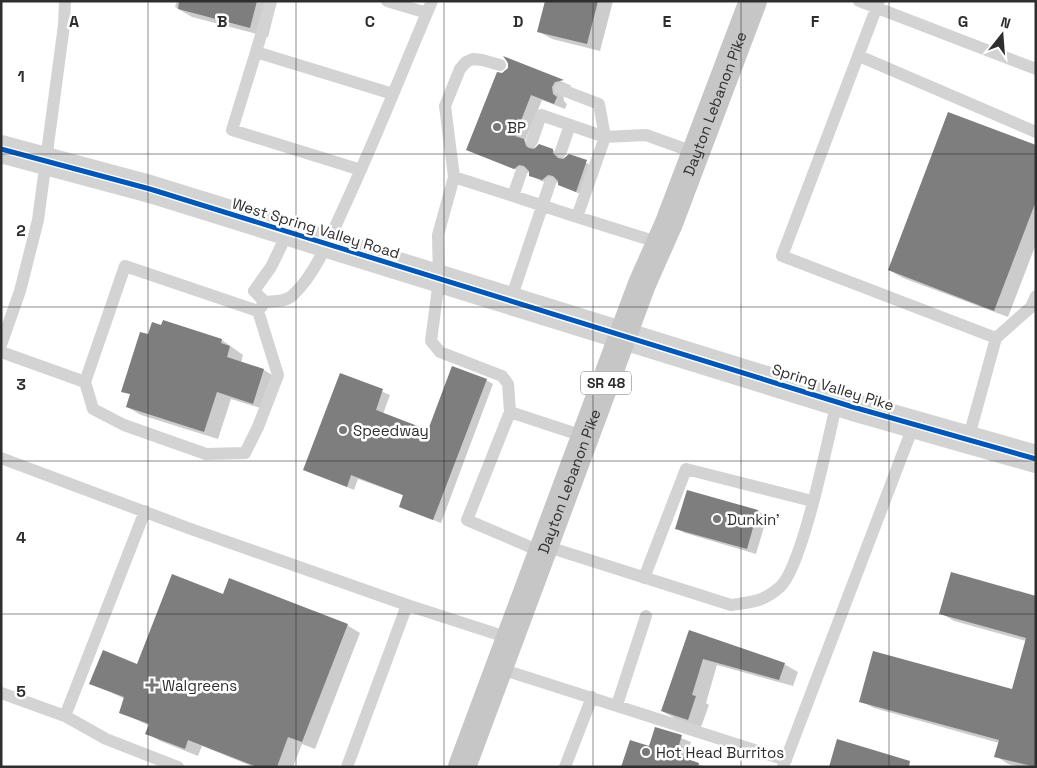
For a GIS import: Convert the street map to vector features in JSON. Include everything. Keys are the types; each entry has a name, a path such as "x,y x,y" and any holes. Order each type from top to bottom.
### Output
{"main road":[{"name":"Dayton Lebanon Pike","path":"462,767 642,284 696,153 754,1"}],"street":[{"name":"West Spring Valley Road","path":"1,149 150,190 510,302 623,334"},
{"name":"Spring Valley Pike","path":"623,334 837,402 1036,459"}],"lane":[{"path":"271,1 232,130 361,170"},
{"path":"387,1 427,13"},
{"path":"288,232 271,267 254,291 261,307 278,375 245,453 206,454 124,426 93,409 85,382 125,266 261,307 286,300 293,295 327,244 361,170 432,1"},
{"path":"859,1 878,5 1036,69"},
{"path":"1,345 20,291 38,220 47,161 64,2"},
{"path":"878,5 782,256 996,338"},
{"path":"256,52 393,94"},
{"path":"858,56 1036,132"},
{"path":"500,65 473,59 460,69 445,106 444,114 454,177 438,235 439,280 431,341 440,352 502,376 508,384 510,412 467,520 544,549 731,605 763,600 781,586 798,554 837,402"},
{"path":"560,89 599,104 605,136 577,217"},
{"path":"532,142 541,115 605,136 646,135 696,153"},
{"path":"561,151 570,125"},
{"path":"513,196 521,173"},
{"path":"454,177 660,243"},
{"path":"510,302 550,183"},
{"path":"968,440 996,338 1031,307 1036,296"},
{"path":"1,352 85,382"},
{"path":"510,412 586,437"},
{"path":"498,668 617,705 784,763 914,424"},
{"path":"1,458 407,605 509,638"},
{"path":"644,578 686,468 812,501"},
{"path":"65,716 145,511"},
{"path":"347,767 407,605"},
{"path":"617,705 646,616"},
{"path":"1,693 65,716 106,739 178,767"},
{"path":"564,767 592,697"}],"building":[{"path":"179,1 257,1 250,28 178,9"},
{"path":"545,1 598,1 587,44 537,32"},
{"name":"BP","path":"503,56 564,80 555,82 552,87 553,94 557,97 554,104 531,95 515,136 524,139 526,146 529,148 534,149 539,144 553,149 553,153 558,158 563,159 569,154 587,160 576,192 558,185 558,181 553,176 548,175 542,180 529,176 529,171 524,166 519,165 514,169 466,150 497,72 502,73 508,68 508,63"},
{"path":"948,112 1036,145 1036,201 994,311 888,270"},
{"path":"163,320 222,339 221,343 230,346 227,357 264,369 253,404 217,392 204,432 126,407 130,394 121,392 140,332 148,334 152,322 161,325"},
{"name":"Speedway","path":"452,366 487,379 433,520 399,507 403,495 351,475 347,487 303,470 340,373 383,389 376,410 428,430"},
{"name":"Dunkin'","path":"687,490 758,510 747,549 675,529"},
{"path":"951,572 1036,596 1036,767 994,757 999,740 859,702 873,651 1012,689 1026,638 939,614"},
{"name":"Walgreens","path":"172,574 223,594 229,578 348,624 302,742 288,737 277,767 257,767 188,740 185,749 145,734 149,724 119,713 124,697 89,684 103,650 137,664"},
{"path":"689,630 785,663 779,680 703,659 692,695 696,696 688,720 661,711"},
{"name":"Hot Head Burritos","path":"655,727 682,735 676,755 699,763 698,767 621,767 630,740 649,746"},
{"path":"837,739 910,761 909,767 829,767"}],"cycle path":[{"path":"1,149 150,189 853,407 1036,459"}],"place":[{"name":"BP","path":"497,127"},
{"name":"Speedway","path":"343,430"},
{"name":"Dunkin'","path":"717,519"},
{"name":"Walgreens","path":"152,685"},
{"name":"Hot Head Burritos","path":"646,752"}]}
